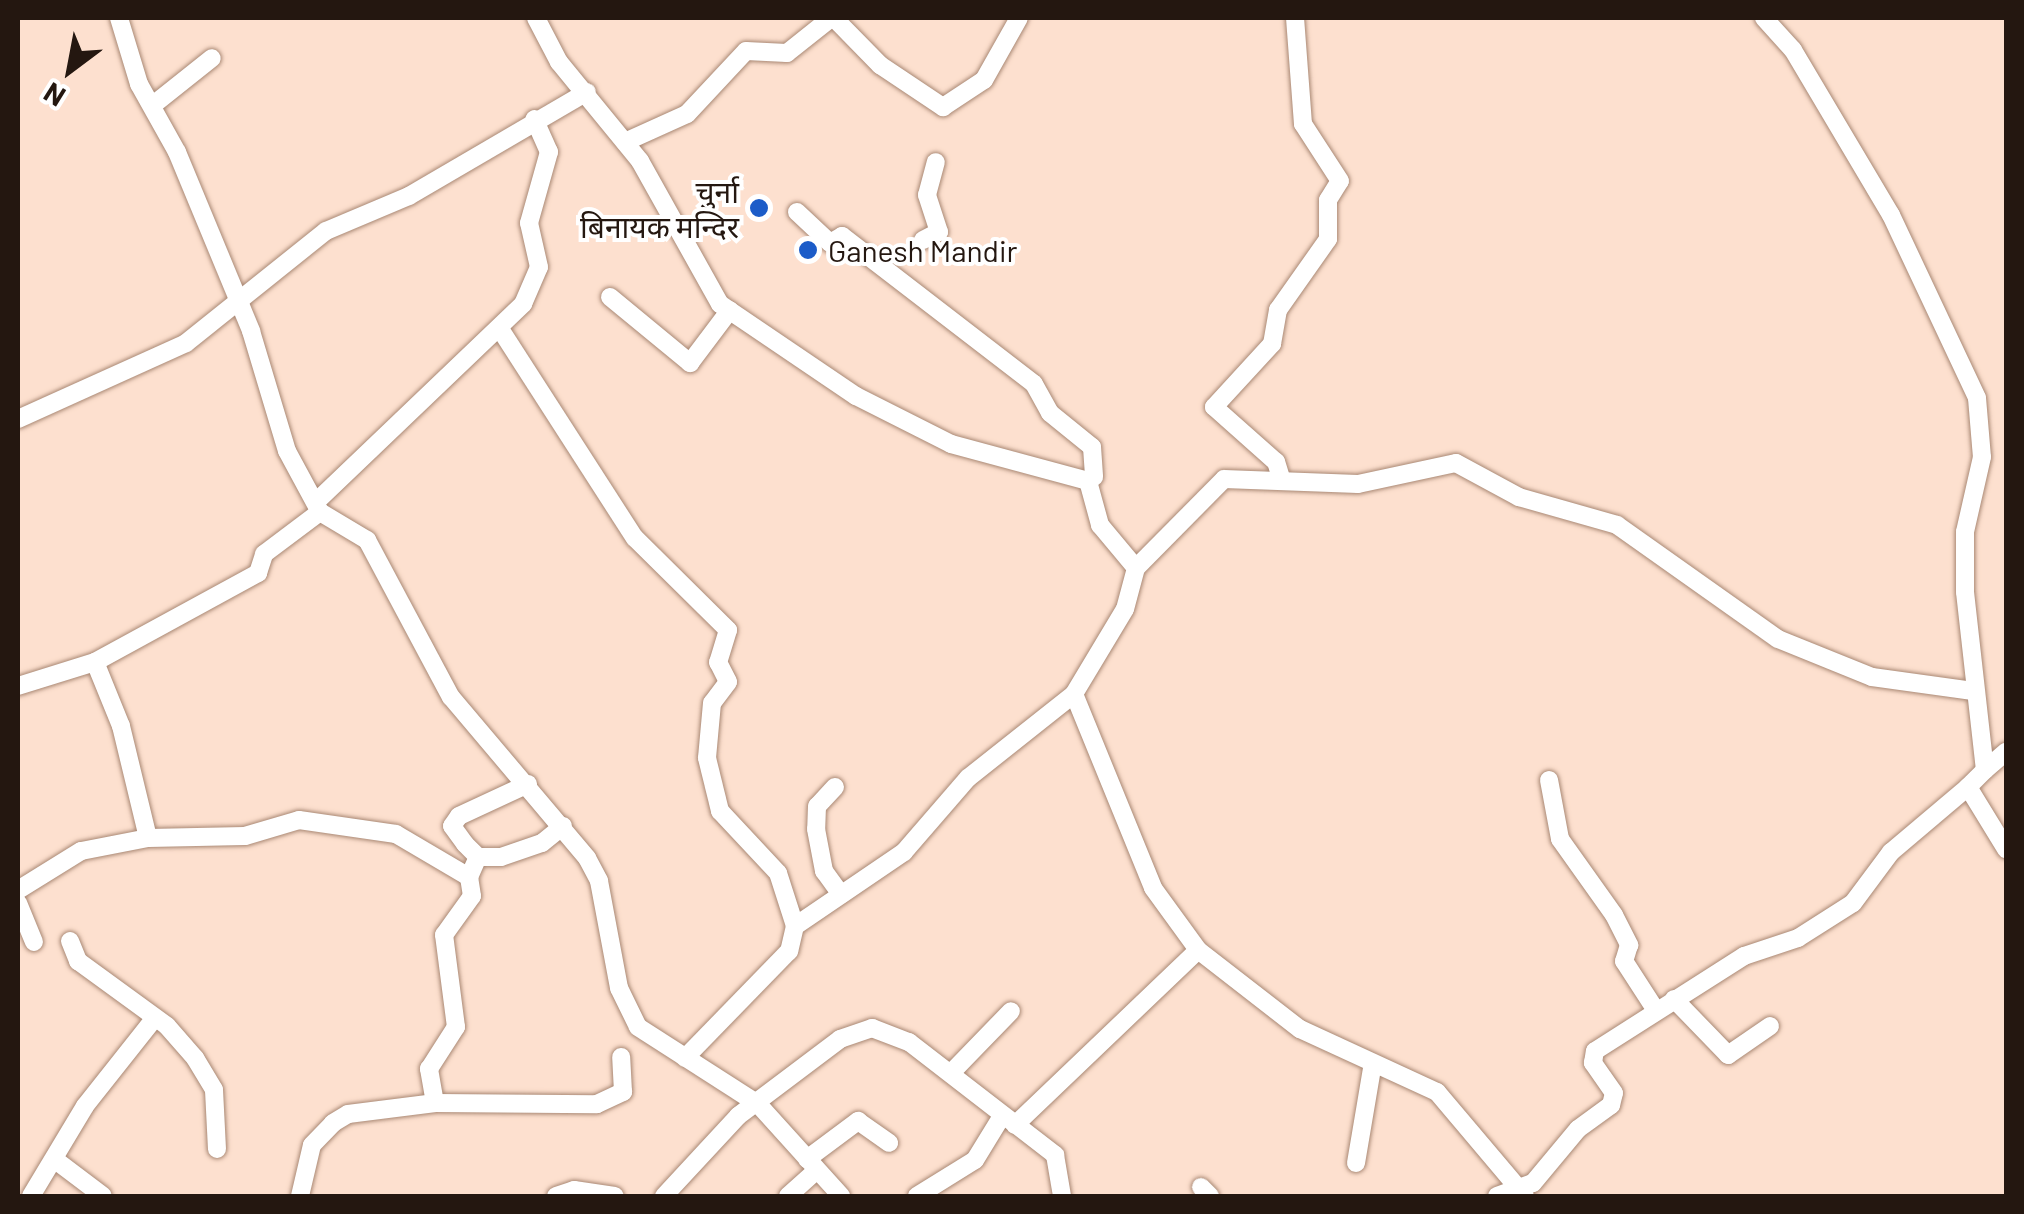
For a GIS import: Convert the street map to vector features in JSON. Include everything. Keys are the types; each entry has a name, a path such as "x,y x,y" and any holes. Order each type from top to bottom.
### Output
{"street":[{"path":"119,18 237,303 287,452 319,506 367,540 451,697 485,745 528,784 563,826 599,880 628,1008 652,1041 758,1104 841,1196"},
{"path":"536,18 559,62 625,142 677,238 730,310 856,396 951,444 1088,481 1100,525 1136,568"},
{"path":"625,142 687,114 742,54 787,53 832,18 880,65 943,107 984,80 1018,18"},
{"path":"1281,478 1276,462 1214,407 1272,344 1278,310 1328,239 1328,200 1340,181 1303,124 1296,18"},
{"path":"1764,18 1793,50 1891,215 1977,398 1982,458 1965,532 1974,691 1986,770"},
{"path":"152,105 212,58"},
{"path":"18,419 186,343 326,231 410,196 534,119 587,92"},
{"path":"18,686 95,662 258,573 264,554 502,332 539,266 529,223 549,152 534,119"},
{"path":"923,240 939,232 927,194 936,162"},
{"path":"797,212 830,243 842,236 1034,384 1050,413 1092,447 1094,477"},
{"path":"610,297 690,363 730,310"},
{"path":"502,332 634,538 728,630 718,662 728,682 712,702 707,758 720,811 778,873 795,926 789,951 685,1058"},
{"path":"795,926 904,852 968,778 1074,694 1125,609 1136,568 1224,479 1281,478 1358,484 1456,463 1519,498 1617,525 1778,639 1872,676 1974,691"},
{"path":"95,662 121,726 148,838"},
{"path":"1074,694 1153,888 1198,950 1300,1030 1450,1102 1522,1194"},
{"path":"1496,1196 1522,1194 1614,1099 1594,1052 1655,1008 1853,903 1891,852 2006,752"},
{"path":"1550,780 1560,840 1614,915 1629,945 1624,961 1655,1008"},
{"path":"478,858 452,826 459,816 528,784"},
{"path":"1968,787 2006,850"},
{"path":"835,788 817,806 816,828 824,871 841,894"},
{"path":"18,890 81,851 148,838 245,836 299,820 396,834 469,878"},
{"path":"478,858 542,843 563,826"},
{"path":"435,1102 429,1069 456,1027 444,935 472,896 469,878 478,858"},
{"path":"18,904 34,942"},
{"path":"70,940 78,961 182,1041 214,1090 217,1149"},
{"path":"917,1196 975,1160 1009,1120 1198,950"},
{"path":"1674,1000 1728,1055 1770,1026"},
{"path":"951,1073 1010,1011"},
{"path":"32,1196 54,1158 154,1019"},
{"path":"664,1196 758,1104 840,1039 872,1028 897,1034 1056,1154 1062,1196"},
{"path":"300,1196 312,1145 333,1123 435,1102 610,1101 624,1088 620,1057"},
{"path":"1356,1163 1373,1063"},
{"path":"788,1196 811,1165 858,1121 889,1144"},
{"path":"54,1158 103,1196"},
{"path":"556,1196 574,1190 615,1196"}],"place":[{"name":"चुर्ना बिनायक मन्दिर","path":"759,208"},
{"name":"Ganesh Mandir","path":"808,250"}]}
